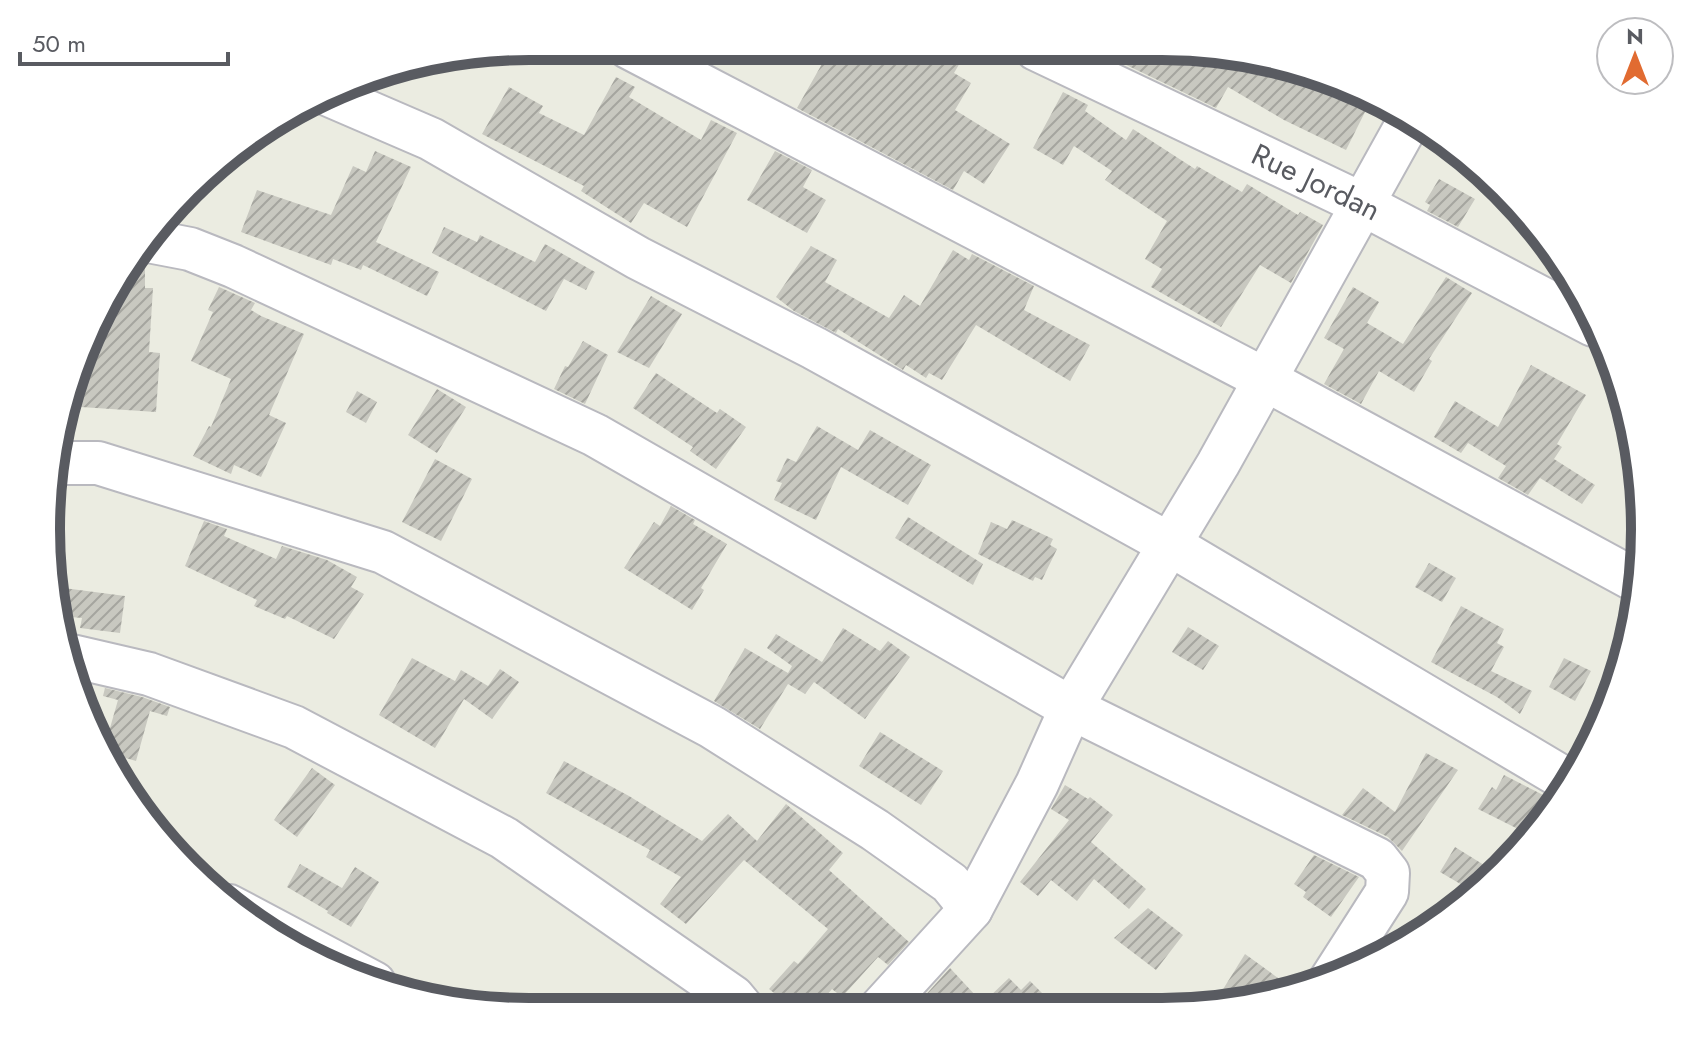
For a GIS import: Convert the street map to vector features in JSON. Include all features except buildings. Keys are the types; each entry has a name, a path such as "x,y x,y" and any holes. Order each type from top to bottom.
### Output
{"street":[{"path":"653,60 1266,380 1628,576"},
{"name":"Rue Jordan","path":"1059,60 1364,205 1581,319"},
{"path":"341,100 431,139 638,258 814,348 1169,544 1561,776"},
{"path":"890,998 971,909 1037,784 1071,708 1266,380 1405,128"},
{"path":"157,243 190,249 233,266 595,435 1071,708 1377,859 1388,873 1387,892 1343,961"},
{"path":"65,463 98,463 383,552 712,727 875,830 950,883 971,909"},
{"path":"78,658 149,674 294,727 504,838 734,998"}]}
